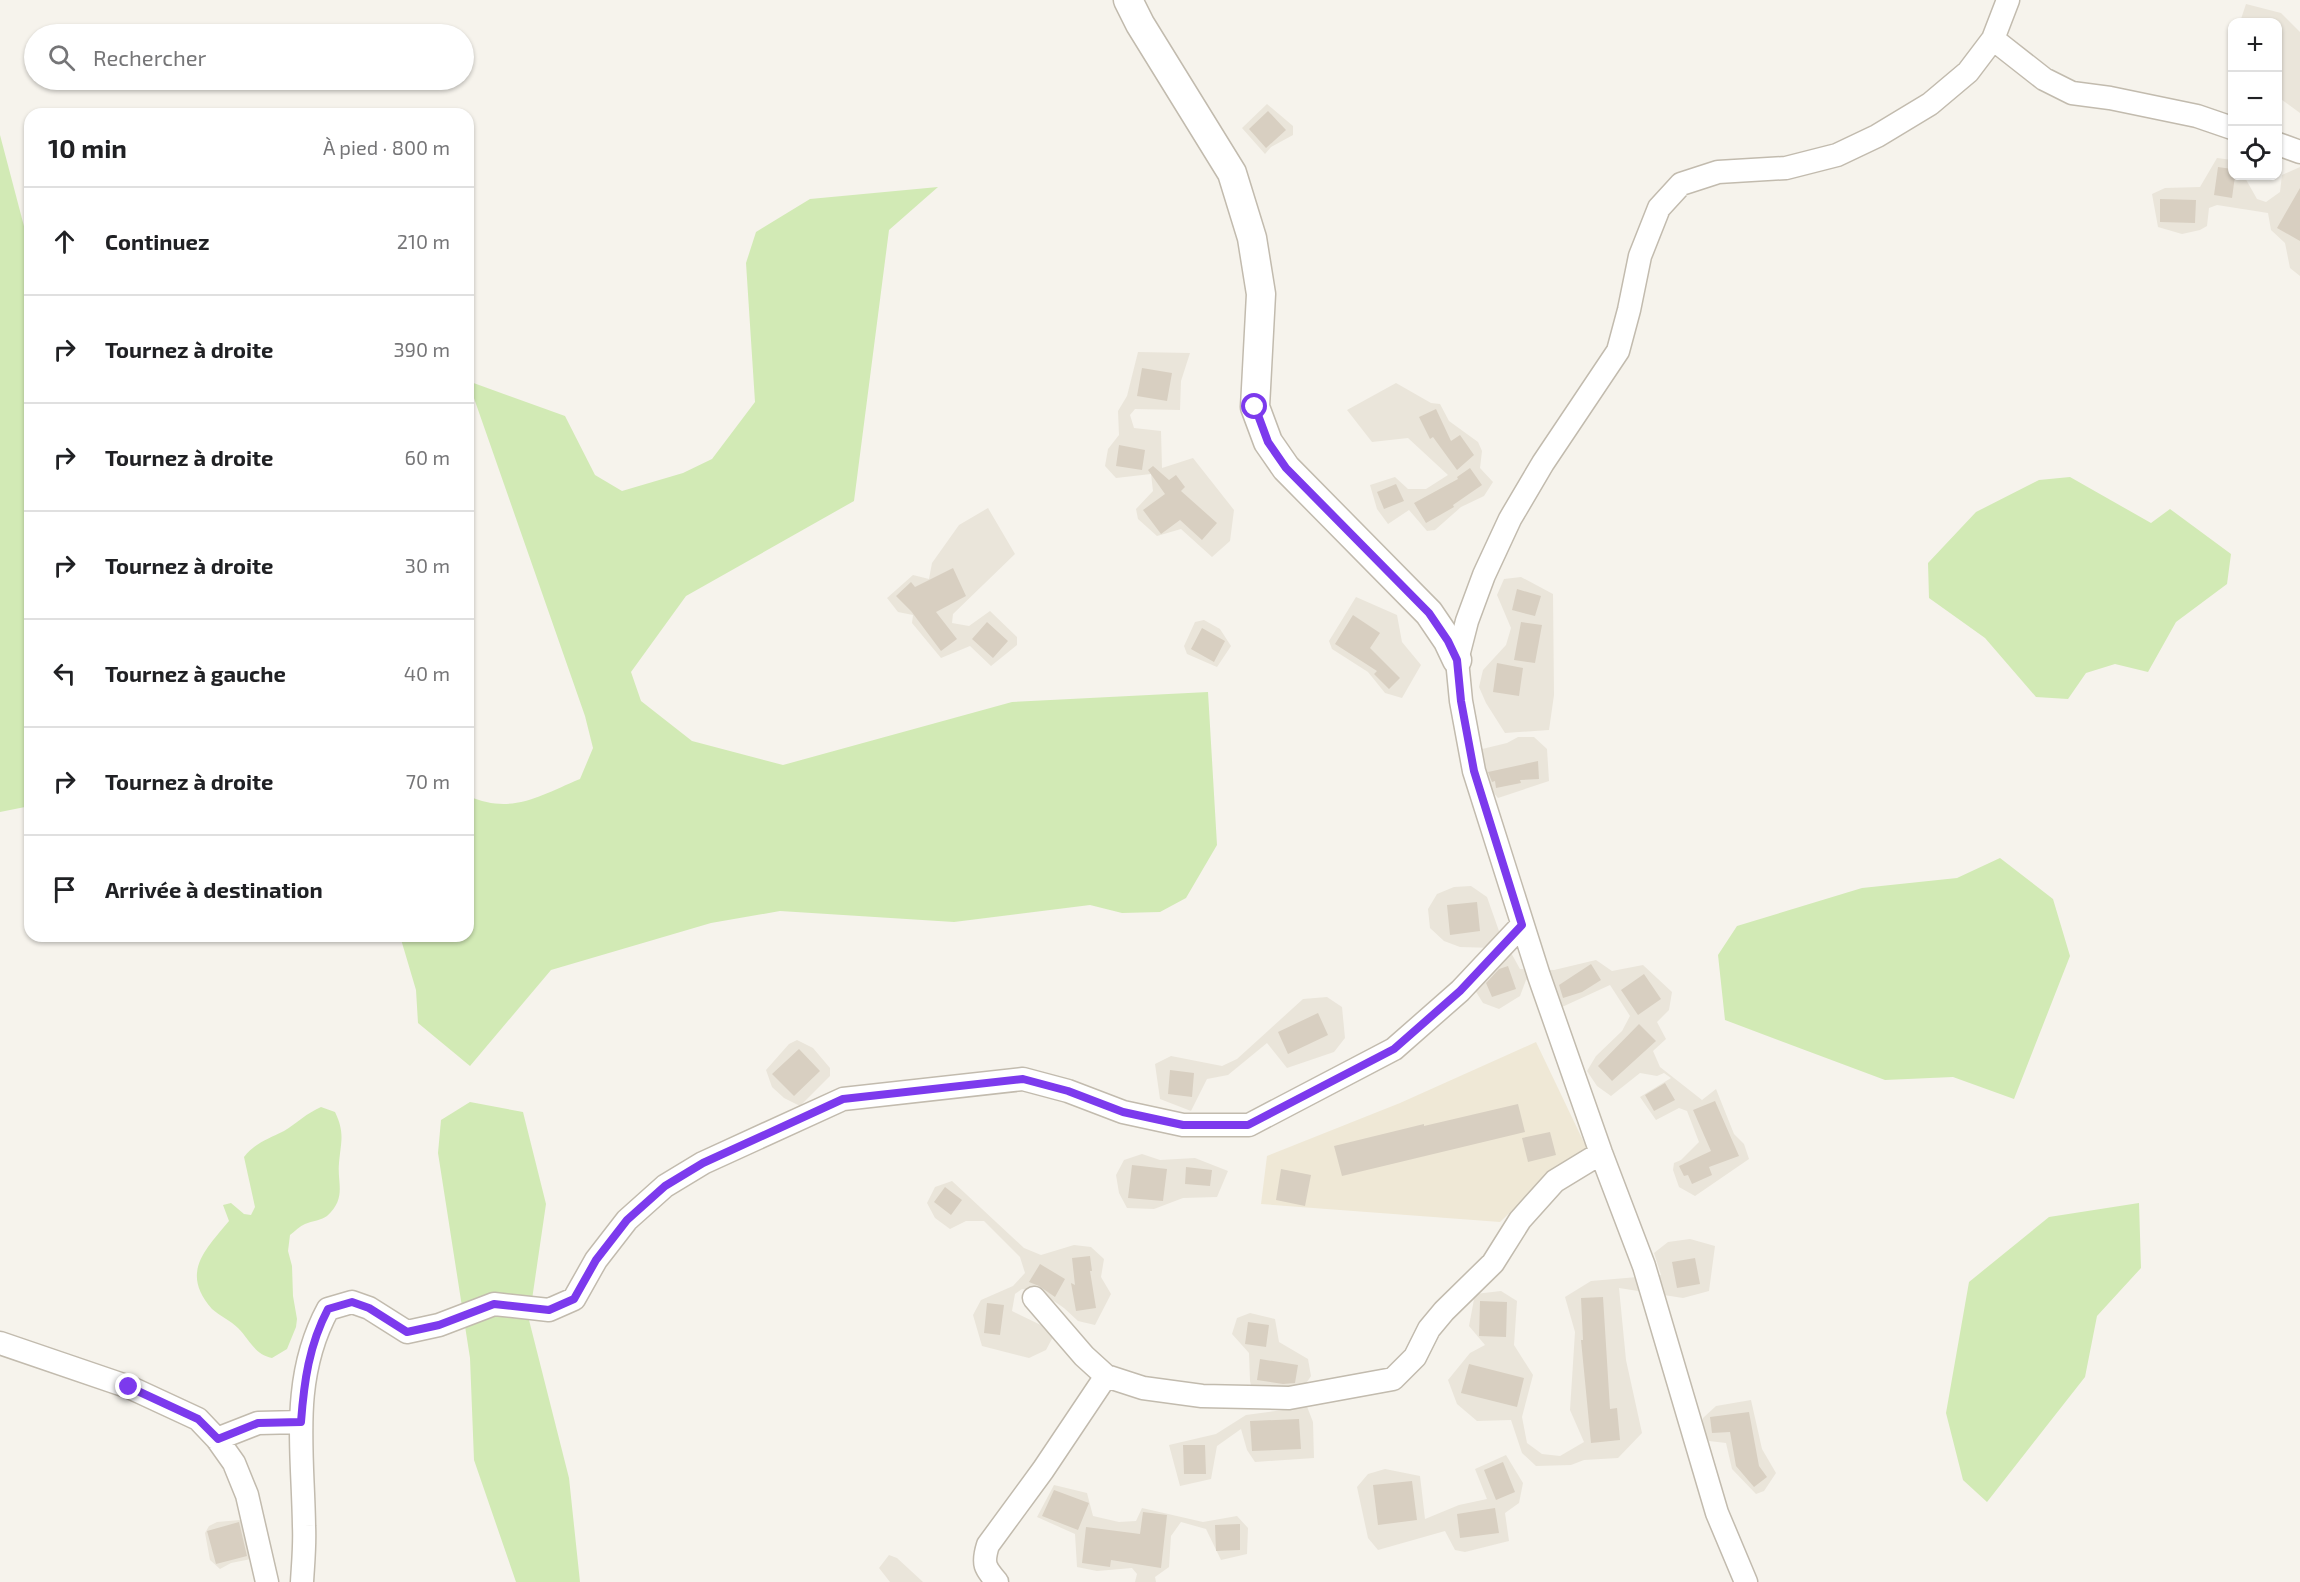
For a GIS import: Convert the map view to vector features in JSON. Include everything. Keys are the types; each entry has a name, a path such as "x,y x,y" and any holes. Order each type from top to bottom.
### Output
{"street":[{"path":"1128,0 1140,24 1232,173 1239,195 1252,238 1261,294 1255,407 1268,442 1286,468 1429,613 1448,641 1457,660 1461,701 1474,771 1522,925 1601,1153 1644,1266 1717,1513 1746,1582"},
{"path":"1457,660 1467,621 1484,575 1510,519 1543,463 1618,351 1640,256 1659,208 1682,184 1718,172 1786,168 1837,155 1877,136 1930,104 1968,72 1993,39 2008,0"},
{"path":"1993,39 2044,79 2073,93 2110,98 2197,116 2228,127"},
{"path":"2282,146 2300,152"},
{"path":"302,1582 304,1528 300,1445 304,1381 317,1330 328,1309 352,1302 369,1308 407,1332 439,1325 494,1304 549,1310 562,1305 574,1299 596,1260 627,1220 665,1186 703,1163 843,1099 1023,1079 1068,1091 1123,1112 1183,1125 1248,1125 1394,1049 1460,991 1522,925"},
{"path":"1034,1298 1084,1356 1106,1376 1143,1388 1202,1396 1289,1398 1394,1379 1415,1357 1429,1329 1493,1263 1520,1220 1555,1181 1601,1153"},
{"path":"0,1343 129,1387 198,1419 218,1439 234,1463 247,1495 267,1582"},
{"path":"997,1582 987,1570 984,1558 988,1545 1043,1470 1106,1376"},
{"path":"218,1439 258,1423 301,1422"}],"shaded area":[{"path":"2246,4 2281,13 2300,32 2300,113 2282,100 2282,18 2241,18"},
{"path":"1267,104 1293,126 1293,135 1271,147 1265,154 1242,128"},
{"path":"2217,158 2228,159 2228,180 2246,180 2257,199 2266,202 2280,192 2282,175 2300,167 2300,276 2290,268 2285,243 2271,230 2268,213 2217,205 2209,208 2207,226 2200,230 2182,234 2158,227 2152,194 2165,188 2200,187"},
{"path":"1138,352 1190,353 1181,381 1180,410 1135,409 1130,415 1134,428 1161,431 1162,468 1193,458 1234,510 1230,541 1212,557 1181,529 1157,536 1138,519 1136,509 1153,491 1151,474 1116,478 1105,466 1108,449 1119,435 1118,411 1127,396"},
{"path":"1396,383 1431,403 1440,404 1449,421 1478,442 1482,451 1480,468 1493,482 1484,496 1461,507 1435,530 1427,531 1409,510 1388,524 1377,509 1370,485 1395,477 1408,489 1426,489 1448,475 1408,438 1372,442 1347,410"},
{"path":"988,508 1015,554 953,614 952,623 969,626 990,611 1017,637 1017,645 991,666 970,646 941,658 912,623 913,615 898,612 887,598 913,575 929,579 932,563 959,525"},
{"path":"1521,577 1553,594 1554,695 1549,730 1505,733 1479,687 1483,670 1506,645 1511,628 1497,595 1504,579"},
{"path":"1356,597 1397,615 1402,642 1421,665 1402,698 1385,693 1368,672 1332,649 1329,641"},
{"path":"1204,620 1220,629 1231,646 1217,667 1187,654 1184,646 1195,622"},
{"path":"1518,737 1534,737 1547,749 1549,781 1498,798 1487,785 1478,750 1507,743"},
{"path":"1471,886 1487,897 1499,931 1520,969 1554,970 1596,960 1612,971 1643,965 1672,992 1669,1010 1657,1022 1666,1039 1653,1051 1660,1067 1702,1100 1716,1089 1734,1134 1744,1144 1749,1159 1695,1196 1679,1187 1673,1170 1674,1163 1681,1160 1699,1142 1687,1111 1679,1108 1656,1120 1640,1097 1671,1078 1664,1073 1657,1076 1640,1073 1611,1096 1597,1086 1587,1071 1596,1056 1622,1031 1630,1016 1610,985 1562,1007 1543,976 1526,980 1520,996 1499,1009 1483,1003 1473,987 1494,948 1460,947 1444,941 1430,928 1428,909 1437,894 1454,887"},
{"path":"1327,997 1342,1007 1345,1038 1334,1052 1287,1068 1267,1043 1228,1075 1207,1079 1191,1111 1160,1099 1155,1064 1171,1056 1222,1066 1237,1059 1303,999"},
{"path":"797,1040 813,1048 830,1068 830,1076 800,1106 784,1098 772,1087 766,1070 789,1044"},
{"path":"1536,1042 1589,1153 1550,1174 1500,1222 1261,1204 1267,1156 1400,1103"},
{"path":"1142,1154 1160,1160 1195,1158 1228,1171 1217,1197 1183,1198 1154,1209 1127,1208 1119,1193 1116,1175 1124,1160"},
{"path":"952,1181 1024,1248 1041,1255 1074,1245 1091,1247 1104,1259 1101,1277 1111,1294 1095,1325 1078,1321 1039,1291 1022,1289 1015,1294 1012,1311 1051,1330 1054,1335 1046,1350 1029,1358 982,1346 973,1315 981,1300 1013,1286 1025,1273 1020,1257 984,1221 966,1221 950,1229 935,1218 927,1203 935,1187"},
{"path":"1690,1239 1715,1246 1709,1291 1683,1298 1619,1288 1626,1360 1642,1433 1618,1458 1584,1460 1571,1465 1536,1466 1522,1453 1511,1420 1477,1421 1457,1404 1448,1380 1470,1353 1485,1345 1469,1326 1475,1294 1501,1291 1517,1301 1514,1345 1533,1375 1522,1417 1527,1443 1542,1454 1560,1456 1584,1442 1570,1410 1575,1332 1565,1297 1591,1281 1661,1275 1654,1253 1668,1242"},
{"path":"1250,1313 1275,1319 1279,1342 1308,1359 1311,1376 1301,1391 1313,1422 1314,1458 1255,1462 1247,1450 1241,1429 1217,1446 1211,1479 1180,1486 1169,1445 1216,1434 1246,1415 1297,1408 1294,1395 1253,1393 1249,1353 1232,1334 1237,1318"},
{"path":"1751,1400 1762,1449 1776,1473 1764,1491 1756,1494 1732,1469 1726,1443 1709,1441 1702,1426 1703,1418 1716,1406"},
{"path":"1506,1455 1523,1483 1519,1503 1505,1513 1509,1541 1465,1552 1455,1550 1445,1531 1378,1550 1368,1538 1357,1487 1368,1474 1385,1469 1420,1476 1425,1519 1459,1505 1487,1499 1475,1469"},
{"path":"1054,1485 1087,1493 1093,1516 1119,1522 1136,1521 1142,1508 1203,1522 1237,1516 1248,1528 1247,1554 1221,1560 1206,1529 1181,1522 1171,1536 1169,1567 1155,1577 1156,1582 1135,1582 1137,1574 1132,1568 1097,1571 1077,1567 1075,1534 1037,1517"},
{"path":"248,1516 256,1558 231,1563 220,1569 210,1560 205,1533 209,1526 217,1522 240,1520"},
{"path":"889,1555 897,1558 923,1582 890,1582 879,1568"}],"green space":[{"path":"0,135 24,226 24,807 0,812"},
{"path":"938,187 889,230 854,501 686,596 631,672 641,701 692,741 783,765 1012,702 1208,692 1217,845 1186,898 1160,912 1122,913 1090,905 954,922 780,911 711,923 551,970 470,1066 418,1023 416,990 402,942 474,942 474,798 498,804 538,797 580,779 593,748 585,716 474,398 474,383 565,416 595,475 622,491 683,473 712,459 755,402 746,263 756,232 810,199"},
{"path":"2070,477 2151,523 2170,509 2231,554 2227,584 2176,622 2148,672 2115,664 2086,673 2068,699 2036,697 1985,638 1929,598 1928,563 1976,512 2039,480"},
{"path":"2000,858 2053,899 2070,956 2014,1099 1953,1077 1885,1080 1725,1020 1718,955 1737,926 1862,888 1957,878"},
{"path":"470,1102 523,1112 546,1204 529,1320 569,1478 580,1582 516,1582 474,1460 470,1358 438,1153 441,1120"},
{"path":"321,1107 335,1112 340,1126 342,1137 339,1197 327,1216 303,1225 290,1235 288,1251 292,1266 296,1327 287,1349 272,1358 256,1350 238,1328 212,1309 198,1284 197,1273 205,1252 229,1221 223,1205 231,1203 244,1214 251,1215 255,1207 244,1157 257,1145"},
{"path":"2139,1203 2141,1268 2097,1316 2085,1377 1987,1502 1963,1480 1946,1413 1969,1282 2049,1217"}],"building":[{"path":"1268,111 1286,130 1266,148 1249,129"},
{"path":"2218,167 2228,168 2228,180 2234,180 2232,198 2214,195"},
{"path":"2300,188 2300,241 2277,228"},
{"path":"2160,199 2196,200 2195,223 2160,222"},
{"path":"1142,368 1172,373 1167,401 1137,396"},
{"path":"1436,409 1451,441 1460,435 1474,455 1457,470 1433,437 1430,439 1419,417"},
{"path":"1119,445 1145,450 1142,470 1116,466"},
{"path":"1153,466 1169,480 1176,475 1185,487 1181,491 1217,523 1202,540 1180,520 1161,534 1143,510 1165,494 1148,470"},
{"path":"1470,468 1482,485 1453,505 1454,507 1426,523 1414,503 1458,479 1457,477"},
{"path":"1396,484 1404,501 1384,509 1377,492"},
{"path":"953,568 966,596 936,612 957,639 941,651 911,611 896,596 911,582 915,587"},
{"path":"1517,589 1541,596 1535,616 1512,610"},
{"path":"1353,615 1380,633 1370,648 1400,678 1389,689 1374,674 1377,671 1335,644"},
{"path":"987,622 1008,641 993,658 972,639"},
{"path":"1521,622 1542,625 1535,663 1514,660"},
{"path":"1202,628 1225,641 1214,662 1191,649"},
{"path":"1497,663 1523,668 1519,696 1493,692"},
{"path":"1538,761 1539,779 1520,780 1521,783 1496,788 1495,781 1492,782 1488,772"},
{"path":"1477,902 1480,931 1450,935 1447,905"},
{"path":"1591,964 1601,980 1582,992 1563,998 1559,985"},
{"path":"1508,966 1516,989 1492,997 1486,983 1499,969"},
{"path":"1644,974 1661,999 1638,1015 1621,990"},
{"path":"1318,1013 1328,1035 1288,1054 1278,1032"},
{"path":"1639,1024 1656,1041 1612,1081 1598,1066"},
{"path":"799,1049 820,1071 794,1096 772,1074"},
{"path":"1170,1070 1194,1073 1192,1097 1168,1094"},
{"path":"1665,1083 1675,1100 1654,1111 1645,1095"},
{"path":"1715,1101 1739,1156 1709,1167 1712,1175 1692,1184 1688,1175 1684,1176 1679,1166 1711,1151 1693,1110"},
{"path":"1518,1104 1525,1132 1342,1176 1334,1146"},
{"path":"1550,1132 1556,1155 1528,1162 1522,1138"},
{"path":"1132,1165 1167,1169 1163,1201 1128,1198"},
{"path":"1186,1167 1212,1170 1210,1186 1185,1184"},
{"path":"1281,1169 1311,1175 1305,1206 1276,1200"},
{"path":"945,1187 962,1200 951,1215 934,1202"},
{"path":"1090,1256 1096,1308 1076,1311 1071,1283 1075,1285 1072,1258"},
{"path":"1695,1258 1700,1284 1677,1288 1672,1262"},
{"path":"1040,1264 1065,1279 1055,1297 1029,1282"},
{"path":"1603,1297 1610,1409 1617,1408 1620,1440 1591,1443 1581,1340 1583,1340 1581,1298"},
{"path":"1480,1301 1507,1302 1506,1337 1479,1336"},
{"path":"987,1303 1004,1305 1000,1335 984,1333"},
{"path":"1248,1322 1269,1325 1266,1347 1245,1344"},
{"path":"1260,1359 1298,1365 1295,1383 1283,1384 1257,1380"},
{"path":"1469,1364 1524,1378 1517,1407 1461,1393"},
{"path":"1749,1412 1759,1466 1767,1477 1754,1487 1736,1466 1730,1432 1712,1433 1710,1417"},
{"path":"1299,1419 1301,1449 1252,1451 1250,1421"},
{"path":"1183,1445 1205,1445 1206,1474 1184,1474"},
{"path":"1503,1462 1515,1492 1496,1500 1484,1470"},
{"path":"1412,1481 1417,1520 1378,1525 1373,1485"},
{"path":"1054,1490 1089,1503 1078,1530 1042,1516"},
{"path":"1495,1508 1499,1533 1460,1538 1457,1514"},
{"path":"1143,1512 1167,1515 1161,1568 1111,1560 1110,1567 1082,1563 1086,1527 1140,1534"},
{"path":"239,1522 247,1556 216,1564 207,1531"},
{"path":"1240,1524 1240,1550 1216,1551 1215,1525"}],"route":[{"path":"129,1387 198,1419 218,1439 258,1423 301,1422 304,1381 317,1330 328,1309 352,1302 369,1308 407,1332 439,1325 494,1304 549,1310 562,1305 574,1299 596,1260 627,1220 665,1186 703,1163 843,1099 1023,1079 1068,1091 1123,1112 1183,1125 1248,1125 1394,1049 1460,991 1522,925 1474,771 1461,701 1457,660 1448,641 1429,613 1286,468 1268,442 1255,407"}]}
